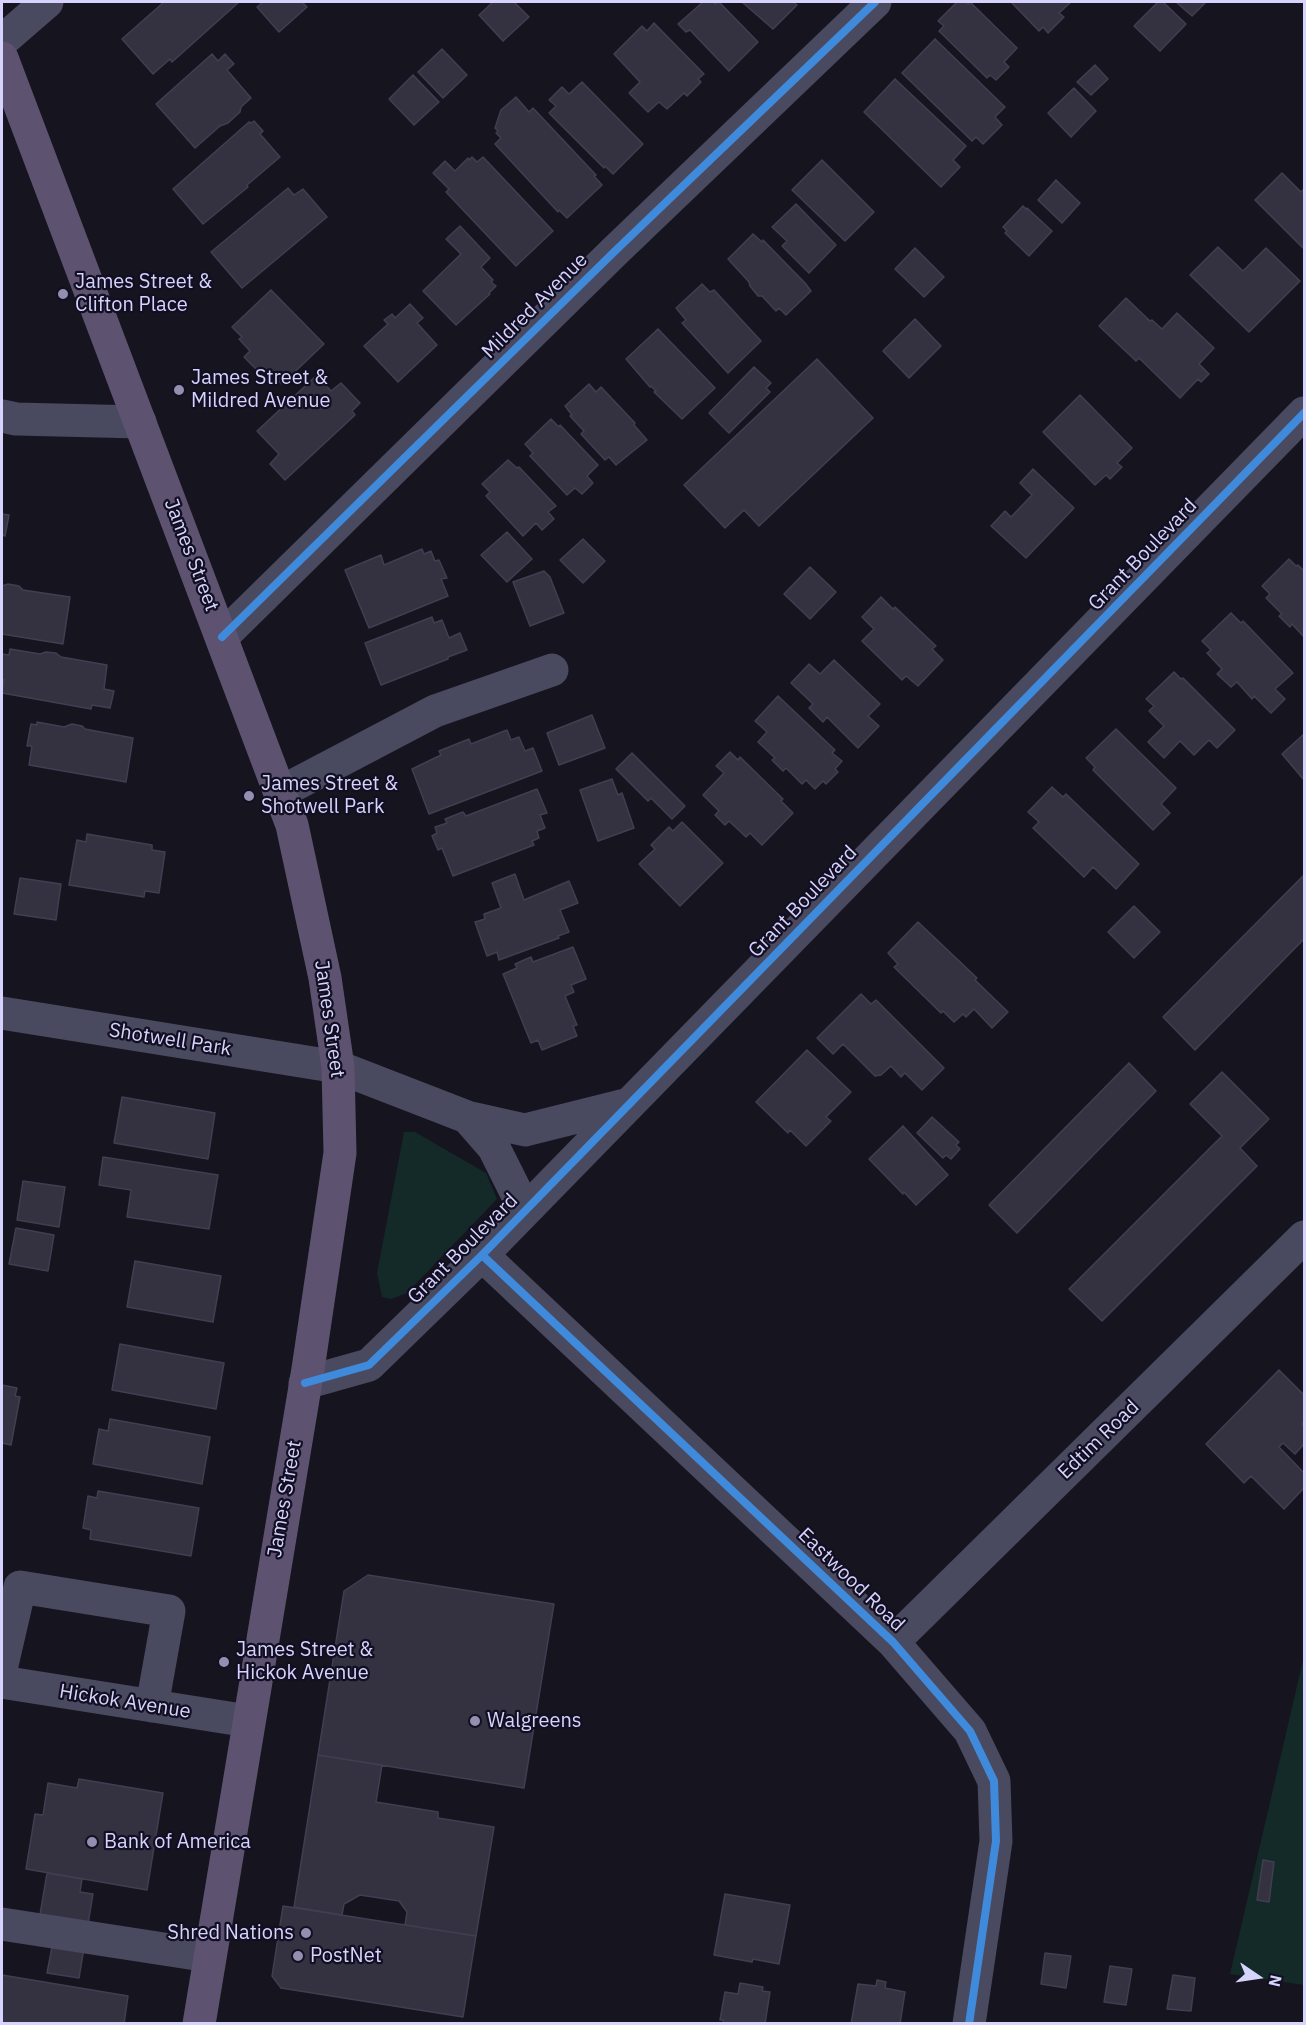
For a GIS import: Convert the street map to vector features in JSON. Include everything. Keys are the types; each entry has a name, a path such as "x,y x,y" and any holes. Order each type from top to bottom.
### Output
{"main road":[{"name":"James Street","path":"2,58 292,825 325,978 338,1067 340,1153 305,1383 199,2024"}],"street":[{"path":"2,41 47,2"},
{"name":"Mildred Avenue","path":"222,637 614,252 875,2"},
{"name":"Grant Boulevard","path":"305,1383 369,1365 482,1255 1305,413"},
{"path":"2,416 16,419 140,422"},
{"path":"280,792 435,711 552,670"},
{"name":"Shotwell Park","path":"2,1012 338,1067 466,1117 525,1130 628,1104"},
{"path":"466,1117 494,1148 525,1210"},
{"name":"Edtim Road","path":"893,1642 1305,1237"},
{"name":"Eastwood Road","path":"482,1255 893,1642 970,1731 994,1781 996,1841 969,2024"},
{"path":"2,1665 20,1587 169,1611 152,1706"},
{"name":"Hickok Avenue","path":"2,1682 248,1721"},
{"path":"2,1924 209,1956"}],"green space":[{"path":"404,1132 415,1132 486,1173 497,1199 407,1293 391,1299 382,1297 377,1273"},
{"path":"1304,1656 1304,1985 1230,1974"}],"building":[{"path":"164,2 239,2 172,62 170,59 153,74 122,39"},
{"path":"263,2 302,2 307,7 279,32 257,7"},
{"path":"493,2 514,2 529,17 503,41 479,15"},
{"path":"703,2 715,4 719,2 758,42 729,71 690,30 686,32 678,24"},
{"path":"742,2 793,2 797,5 773,29"},
{"path":"957,2 968,4 970,2 1017,48 1004,62 1009,67 996,80 990,75 987,78 939,31 944,26 938,21"},
{"path":"1011,2 1071,2 1059,13 1064,17 1048,33 1043,27 1039,31"},
{"path":"1158,2 1163,2 1186,24 1160,51 1134,26"},
{"path":"1176,2 1206,2 1192,16"},
{"path":"654,23 704,74 698,79 701,82 687,96 684,93 667,109 659,102 648,112 629,93 640,82 614,54 642,26 647,31"},
{"path":"935,39 1005,107 995,117 1002,125 983,144 976,137 972,141 902,73"},
{"path":"442,49 467,75 443,98 418,72"},
{"path":"212,54 218,61 225,54 234,64 227,70 251,98 228,123 220,126 195,148 156,104"},
{"path":"1095,65 1108,79 1091,95 1077,82"},
{"path":"413,75 439,102 414,125 389,99"},
{"path":"895,79 966,146 953,160 960,167 941,187 864,112"},
{"path":"582,82 643,144 613,174 605,166 604,168 549,113 556,106 549,100 562,87 569,94"},
{"path":"1074,88 1096,111 1071,137 1048,113"},
{"path":"516,97 529,112 533,108 596,175 594,176 602,185 567,218 559,210 558,212 495,144 501,138 495,128 501,110"},
{"path":"254,121 263,131 260,134 280,157 203,224 173,189 249,122"},
{"path":"472,157 477,162 483,157 553,231 516,266 446,192 449,189 433,173 445,161 455,171"},
{"path":"822,160 874,212 845,241 792,190"},
{"path":"1282,173 1301,192 1304,189 1304,249 1255,200"},
{"path":"1056,180 1080,203 1062,223 1038,200"},
{"path":"288,188 294,195 303,189 327,217 242,288 211,252"},
{"path":"796,204 836,245 809,273 782,246 787,241 772,227"},
{"path":"1023,206 1052,231 1029,256 1005,233 1007,231 1003,227"},
{"path":"460,226 490,258 481,267 496,286 456,325 423,291 461,254 446,239"},
{"path":"753,234 762,242 763,240 811,291 786,315 779,308 776,311 762,296 758,296 749,282 728,259"},
{"path":"1218,247 1243,271 1266,248 1300,281 1249,332 1190,275"},
{"path":"915,248 944,277 924,297 895,269"},
{"path":"702,284 710,292 714,290 761,341 728,373 682,323 686,320 676,308"},
{"path":"271,290 324,344 282,384 264,367 259,372 244,357 250,351 239,339 242,337 232,327"},
{"path":"1126,298 1162,329 1177,313 1214,348 1199,364 1209,374 1201,382 1198,379 1180,398 1139,358 1136,361 1099,326"},
{"path":"410,304 423,318 417,323 437,345 398,382 364,346 388,324 384,320 392,314 395,318"},
{"path":"915,319 941,346 909,378 883,351"},
{"path":"658,329 715,388 682,419 654,392 656,391 626,359"},
{"path":"817,359 873,418 759,526 744,510 725,528 684,485"},
{"path":"754,367 771,383 766,388 770,392 729,433 709,413"},
{"path":"317,375 331,391 341,383 360,403 352,411 355,415 285,480 270,464 279,454 257,431"},
{"path":"589,384 596,392 601,387 635,423 634,425 647,440 616,465 609,457 605,460 581,434 584,431 570,416 572,415 565,406"},
{"path":"1080,395 1132,448 1117,463 1122,467 1110,479 1106,475 1095,485 1043,432"},
{"path":"551,419 559,427 560,425 598,465 587,476 593,483 582,494 575,488 567,495 530,456 533,453 525,444"},
{"path":"508,460 517,468 519,467 556,506 548,512 554,519 542,530 536,523 523,536 486,496 490,492 482,484"},
{"path":"1033,469 1074,508 1026,558 991,526 1005,511 1011,517 1032,495 1020,483"},
{"path":"2,514 9,515 5,536 2,535"},
{"path":"507,532 532,559 507,582 481,555"},
{"path":"583,539 605,561 583,583 560,560"},
{"path":"422,549 424,554 431,551 435,561 439,560 447,578 441,579 448,596 369,628 345,570 381,555 384,565"},
{"path":"1289,559 1304,571 1304,637 1292,624 1290,627 1279,616 1282,614 1266,598 1270,594 1262,586"},
{"path":"810,567 836,592 810,619 784,594"},
{"path":"544,571 550,577 564,613 530,626 513,582"},
{"path":"8,584 19,586 23,590 70,597 63,644 2,634 2,586"},
{"path":"881,597 893,609 895,607 936,646 932,649 943,660 918,686 906,676 902,680 862,641 874,629 862,617"},
{"path":"1231,613 1241,623 1243,621 1293,673 1275,689 1285,699 1271,713 1254,696 1252,699 1237,682 1231,687 1217,674 1222,669 1207,653 1211,650 1202,641"},
{"path":"432,617 434,623 442,620 449,638 460,633 467,650 381,685 365,643"},
{"path":"10,649 40,654 56,653 61,657 107,665 104,689 114,691 110,708 92,705 91,709 2,693 4,680 2,679 2,654 9,655"},
{"path":"834,660 880,704 868,716 879,726 858,748 827,717 823,722 809,708 813,704 791,683 809,664 820,674"},
{"path":"1174,672 1181,679 1183,678 1235,730 1217,748 1209,740 1194,755 1180,741 1164,758 1148,742 1164,726 1149,711 1154,706 1146,699"},
{"path":"778,696 835,750 832,753 842,761 835,769 838,772 826,784 823,781 815,789 806,780 802,784 786,768 783,771 772,760 775,758 758,742 767,732 755,721"},
{"path":"592,715 605,748 559,765 547,733"},
{"path":"37,722 64,727 72,724 85,729 133,738 126,782 29,765 32,746 27,746 31,724 37,725"},
{"path":"1116,729 1176,788 1161,804 1170,813 1153,830 1093,770 1095,767 1086,758"},
{"path":"507,730 511,740 519,737 525,751 533,748 542,771 429,814 412,769 441,755 439,751 469,739 471,744"},
{"path":"1304,734 1304,780 1282,754"},
{"path":"730,752 738,760 740,757 783,799 781,801 793,813 762,845 750,833 746,837 729,821 725,825 715,815 719,811 703,795 724,773 716,766"},
{"path":"632,753 685,806 672,819 651,798 648,801 616,769"},
{"path":"612,779 618,795 622,793 634,828 598,841 580,790"},
{"path":"1052,787 1063,797 1066,794 1139,864 1116,889 1093,867 1084,877 1033,828 1039,822 1028,812"},
{"path":"537,789 547,813 540,815 545,828 537,831 539,838 532,841 534,845 453,876 442,848 438,850 432,836 437,833 435,827 447,823 445,819 463,812 466,816"},
{"path":"682,822 723,863 680,906 639,864 655,849 651,845 669,827 673,831"},
{"path":"87,834 152,845 152,850 165,852 159,893 145,891 144,897 69,885 77,840 86,842"},
{"path":"515,874 524,900 569,881 578,903 560,910 569,932 558,936 559,938 499,960 497,952 487,956 475,922 485,919 484,914 501,908 492,883"},
{"path":"1304,875 1304,939 1195,1050 1163,1017"},
{"path":"20,878 61,884 56,920 14,914"},
{"path":"1134,906 1160,932 1134,958 1108,932"},
{"path":"918,922 977,978 975,980 1008,1012 992,1028 974,1009 966,1017 963,1014 954,1022 943,1011 941,1013 894,967 898,964 888,953"},
{"path":"573,947 586,979 571,985 574,992 565,996 577,1025 573,1026 577,1036 542,1050 538,1040 531,1043 503,974 517,968 515,964 531,957 533,962"},
{"path":"861,994 871,1004 876,1000 944,1068 922,1090 905,1073 901,1077 891,1066 881,1075 875,1076 843,1044 833,1054 817,1038"},
{"path":"807,1050 851,1092 826,1117 831,1121 806,1146 790,1130 788,1133 756,1102"},
{"path":"1129,1063 1156,1091 1017,1233 989,1205"},
{"path":"1222,1072 1269,1119 1240,1148 1257,1166 1102,1321 1069,1289 1222,1136 1190,1104"},
{"path":"122,1097 215,1113 208,1159 114,1143"},
{"path":"932,1117 959,1142 956,1145 960,1149 951,1159 946,1155 943,1158 917,1133"},
{"path":"903,1126 948,1175 916,1205 869,1159"},
{"path":"103,1157 218,1175 209,1229 127,1217 131,1190 99,1185"},
{"path":"23,1181 65,1187 59,1227 17,1220"},
{"path":"16,1228 54,1235 48,1271 9,1264"},
{"path":"135,1261 221,1276 213,1322 127,1307"},
{"path":"120,1344 224,1363 216,1409 112,1390"},
{"path":"1279,1370 1304,1395 1302,1424 1304,1444 1295,1454 1283,1443 1279,1447 1304,1473 1304,1488 1284,1509 1251,1476 1244,1483 1206,1444"},
{"path":"2,1385 17,1388 15,1396 20,1397 11,1445 2,1443"},
{"path":"110,1419 210,1437 202,1484 93,1464 99,1429 108,1431"},
{"path":"98,1491 199,1508 191,1556 90,1539 91,1530 83,1528 88,1496 97,1498"},
{"name":"Walgreens","path":"368,1575 554,1604 524,1788 318,1755 344,1591"},
{"path":"318,1755 382,1765 376,1802 438,1812 438,1818 494,1827 476,1936 405,1925 407,1912 399,1901 360,1895 344,1904 342,1915 294,1907"},
{"name":"Bank of America","path":"79,1779 163,1793 147,1890 26,1869 35,1814 43,1815 48,1783 77,1788"},
{"path":"1263,1860 1274,1862 1269,1902 1257,1900"},
{"path":"47,1873 82,1879 80,1892 93,1894 79,1978 47,1973 52,1947 35,1944"},
{"path":"725,1894 790,1905 779,1964 714,1955"},
{"path":"283,1906 476,1936 463,2017 281,1988 272,1976"},
{"path":"1045,1953 1071,1956 1066,1988 1041,1984"},
{"path":"1110,1966 1132,1969 1126,2005 1104,2002"},
{"path":"2,1975 128,1996 124,2024 2,2024"},
{"path":"1173,1975 1195,1978 1191,2011 1167,2009"},
{"path":"877,1980 886,1982 885,1988 905,1992 900,2024 851,2024 858,1984 876,1986"},
{"path":"740,1983 763,1987 762,1991 770,1992 765,2024 723,2024 723,2020 720,2020 725,1992 738,1994"}],"cycle path":[{"path":"222,637 614,252 875,2"},
{"path":"305,1383 369,1365 482,1255 1304,413"},
{"path":"482,1255 893,1642 970,1731 994,1781 996,1841 969,2024"}],"place":[{"name":"James Street & Clifton Place","path":"63,294"},
{"name":"James Street & Mildred Avenue","path":"179,390"},
{"name":"James Street & Shotwell Park","path":"249,796"},
{"name":"James Street & Hickok Avenue","path":"224,1662"},
{"name":"Walgreens","path":"475,1721"},
{"name":"Bank of America","path":"92,1842"},
{"name":"Shred Nations","path":"306,1933"},
{"name":"PostNet","path":"298,1956"}]}
